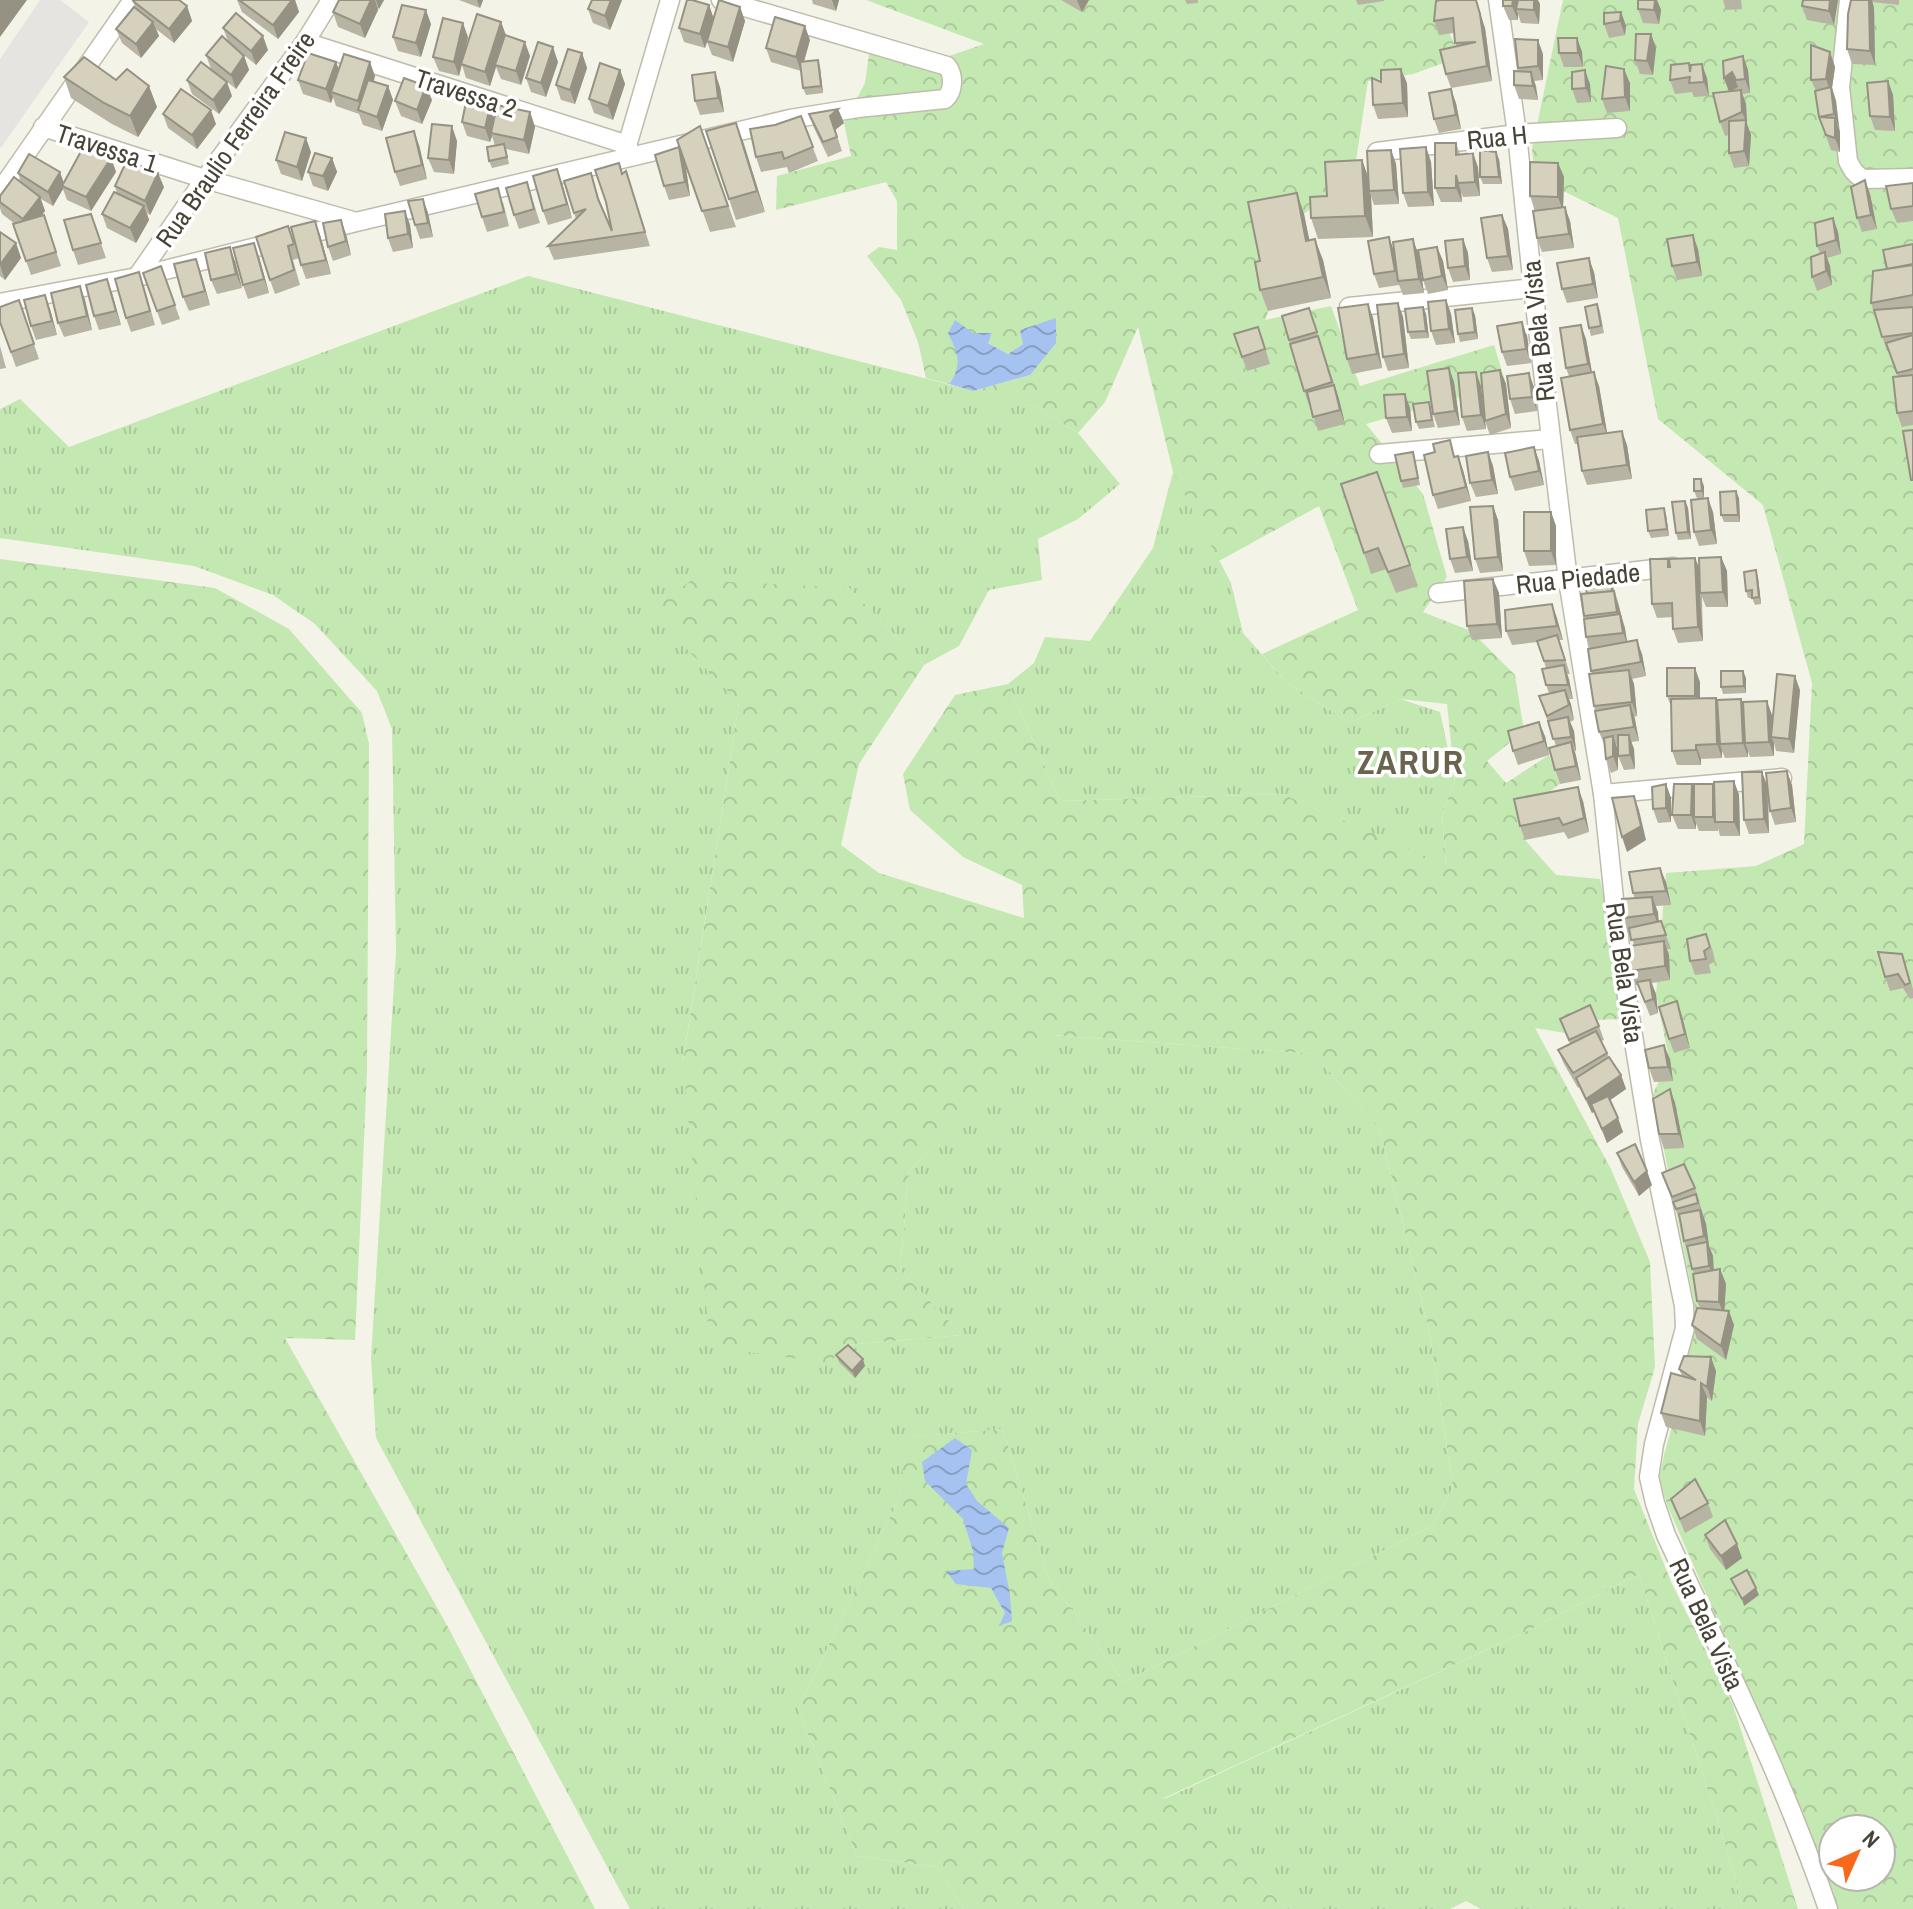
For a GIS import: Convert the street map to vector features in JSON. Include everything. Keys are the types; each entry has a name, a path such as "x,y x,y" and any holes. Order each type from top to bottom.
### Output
{"street":[{"path":"0,191 133,0"},
{"name":"Rua Braulio Ferreira Freire","path":"137,277 305,42 331,0"},
{"path":"626,152 670,0"},
{"path":"0,303 137,277 626,152 790,119 945,99 950,92 952,77 947,66 721,0"},
{"name":"Rua Bela Vista","path":"1498,0 1517,134 1568,580 1603,794 1631,1025 1650,1140 1684,1306 1685,1328 1654,1444 1649,1477 1666,1535 1778,1776 1828,1909"},
{"path":"1849,0 1840,87 1848,161 1852,170 1864,179 1913,178"},
{"name":"Travessa 2","path":"305,42 626,152"},
{"name":"Travessa 1","path":"43,127 205,179 356,222"},
{"name":"Rua H","path":"1377,152 1517,134 1617,128"},
{"path":"1349,307 1533,288"},
{"path":"1379,454 1550,439"},
{"name":"Rua Piedade","path":"1438,593 1689,565"},
{"path":"1603,794 1782,778"}],"green space":[{"path":"866,0 1435,0 1460,57 1413,74 1368,81 1354,174 1304,214 1265,320 1331,306 1360,386 1494,345 1506,384 1366,424 1423,494 1447,577 1423,612 1471,631 1515,675 1524,731 1487,761 1506,783 1549,755 1560,784 1519,813 1525,840 1556,875 1600,879 1622,1019 1595,1020 1565,1033 1535,1028 1611,1169 1650,1262 1655,1367 1638,1424 1634,1489 1672,1584 1733,1705 1798,1909 1742,1909 1734,1872 1639,1574 1519,1635 1164,1798 1288,1909 964,1909 937,1867 857,1856 798,1709 897,1503 909,1437 1003,1429 1048,1577 1124,1682 1432,1526 1453,1487 1430,1335 1380,1130 1314,1054 1052,1035 909,1171 900,1270 962,1335 845,1345 830,1363 710,1347 683,1062 739,703 650,611 692,580 849,588 924,665 859,764 841,845 879,873 1024,918 1022,885 963,857 910,810 903,774 955,695 1008,684 1060,801 1282,794 1446,865 1442,814 1455,781 1447,704 1400,699 1350,723 1286,682 1262,654 1358,610 1319,506 1219,561 1173,472 1138,327 1105,402 1078,433 1036,407 973,391 1030,375 1023,344 1008,354 987,342 992,334 949,333 958,358 954,376 949,384 926,378 918,342 901,300 867,256 879,247 897,250 897,201 886,182 776,210 777,176 851,156 844,123 865,83 869,54 920,66 984,44"},
{"path":"1563,0 1913,0 1913,1909 1836,1909 1830,1893 1897,1893 1897,1813 1817,1813 1817,1861 1659,1479 1684,1383 1696,1312 1653,1094 1669,1059 1656,994 1666,873 1756,866 1804,844 1812,683 1763,505 1658,419 1618,218 1535,177 1532,149"},
{"path":"528,276 1036,407 1078,433 1120,484 1078,519 1038,539 1042,580 989,590 959,646 924,665 849,588 739,703 683,1061 845,1345 962,1335 900,1270 909,1171 1051,1035 1314,1054 1380,1130 1430,1335 1453,1487 1432,1526 1124,1682 1048,1577 1003,1429 910,1437 897,1503 798,1709 857,1856 937,1867 964,1909 630,1909 376,1438 371,1358 396,951 392,729 377,691 315,624 273,595 194,566 0,538 0,409 20,399 69,447"},
{"path":"1173,472 1231,583 1243,633 1286,682 1350,723 1400,699 1440,712 1455,781 1442,814 1446,866 1282,794 1060,801 1008,684 1034,663 1045,637 1090,641 1153,548"},
{"path":"0,559 215,588 289,629 362,713 369,744 367,1072 355,1340 285,1338 448,1627 595,1909 0,1909"},
{"path":"1639,1574 1734,1872 1742,1909 1481,1909 1466,1901 1450,1909 1288,1909 1164,1799 1519,1635"}],"shaded area":[{"path":"40,0 60,0 89,22 0,149 0,59"}],"water":[{"path":"1056,318 1056,343 1030,375 973,391 949,384 957,365 948,333 955,320 973,333 992,333 988,343 1008,354 1023,344 1020,330"},
{"path":"955,1438 972,1450 966,1484 977,1501 1009,1528 1002,1553 1012,1621 999,1626 1005,1613 991,1588 956,1584 946,1571 974,1569 973,1551 963,1519 925,1481 922,1462"}],"building":[{"path":"134,0 179,0 187,6 169,29"},
{"path":"239,0 292,0 273,25"},
{"path":"339,0 371,0 360,24 333,12"},
{"path":"592,0 611,0 605,16 588,9"},
{"path":"687,0 709,5 700,34 679,28"},
{"path":"719,0 740,7 728,47 707,41"},
{"path":"1476,0 1487,66 1446,74 1440,50 1476,42 1455,43 1453,18 1434,21 1436,1"},
{"path":"1503,0 1513,0 1512,6 1503,6"},
{"path":"1518,0 1534,0 1534,10 1516,9"},
{"path":"1638,0 1655,0 1654,10 1638,9"},
{"path":"1803,0 1830,0 1829,11 1802,6"},
{"path":"1851,0 1869,0 1870,51 1847,49"},
{"path":"402,5 426,10 416,43 393,37"},
{"path":"134,7 153,22 136,44 116,29"},
{"path":"1621,12 1620,21 1604,24 1604,13"},
{"path":"236,13 263,36 251,51 223,28"},
{"path":"477,14 501,22 485,72 461,64"},
{"path":"775,17 805,26 796,57 766,48"},
{"path":"443,18 463,23 454,62 433,57"},
{"path":"1636,34 1651,34 1647,61 1635,60"},
{"path":"505,35 525,42 516,71 495,65"},
{"path":"222,36 244,56 231,75 206,55"},
{"path":"1558,38 1577,38 1578,53 1559,53"},
{"path":"1515,39 1538,40 1538,66 1518,68"},
{"path":"538,42 553,47 541,83 526,78"},
{"path":"1811,45 1830,52 1826,79 1811,80"},
{"path":"568,49 582,53 570,90 556,85"},
{"path":"308,53 336,62 326,89 298,80"},
{"path":"344,54 370,62 358,101 331,92"},
{"path":"1743,56 1745,79 1736,80 1732,72 1724,78 1723,61"},
{"path":"84,57 116,80 127,69 149,86 130,116 64,77"},
{"path":"818,60 821,86 803,88 800,62"},
{"path":"201,62 227,82 213,100 187,80"},
{"path":"600,63 620,70 608,106 589,99"},
{"path":"1689,63 1690,72 1691,65 1702,64 1704,82 1689,83 1690,77 1670,80 1671,65"},
{"path":"1606,66 1624,69 1625,97 1602,99"},
{"path":"1401,69 1403,103 1373,105 1372,78 1381,82 1381,70"},
{"path":"1585,70 1586,88 1572,89 1572,72"},
{"path":"1514,71 1531,72 1533,86 1514,85"},
{"path":"715,72 718,98 695,101 692,75"},
{"path":"404,78 426,86 417,110 395,101"},
{"path":"368,80 388,86 377,117 358,110"},
{"path":"1888,81 1890,117 1870,116 1867,83"},
{"path":"1831,87 1834,114 1819,117 1815,91"},
{"path":"181,89 211,110 192,135 163,114"},
{"path":"1451,89 1456,115 1434,119 1429,93"},
{"path":"1741,90 1742,112 1720,122 1713,93"},
{"path":"466,102 490,107 485,128 462,122"},
{"path":"497,105 530,112 524,140 491,133"},
{"path":"838,109 830,116 837,137 823,142 809,114"},
{"path":"801,116 813,147 784,159 782,152 756,157 750,129"},
{"path":"1819,117 1835,118 1835,138 1826,135"},
{"path":"1746,120 1744,151 1729,153 1729,121"},
{"path":"736,123 757,191 729,199 706,131"},
{"path":"432,124 452,126 449,160 428,158"},
{"path":"700,126 728,206 702,211 677,140"},
{"path":"414,131 422,165 395,172 386,138"},
{"path":"285,132 306,138 297,167 276,160"},
{"path":"1435,143 1456,143 1456,155 1473,153 1475,182 1458,183 1456,175 1456,188 1435,188"},
{"path":"85,144 111,158 86,197 62,186"},
{"path":"504,144 507,157 489,161 487,147"},
{"path":"679,147 685,182 664,186 655,155"},
{"path":"1426,147 1428,192 1403,193 1400,149"},
{"path":"1391,150 1394,190 1369,191 1367,151"},
{"path":"1480,150 1496,152 1499,177 1480,177"},
{"path":"315,153 332,158 323,176 308,172"},
{"path":"29,154 60,172 48,192 18,173"},
{"path":"127,160 158,173 145,201 115,186"},
{"path":"1362,160 1365,216 1311,218 1310,197 1327,196 1325,162"},
{"path":"1530,162 1558,163 1558,197 1530,196"},
{"path":"619,163 622,174 626,171 645,232 548,246 586,209 574,213 564,181 591,173 612,231 595,170"},
{"path":"557,169 567,204 543,211 533,176"},
{"path":"14,177 40,197 23,219 0,202 0,196"},
{"path":"1865,180 1871,215 1857,218 1851,187"},
{"path":"527,182 534,209 514,215 506,188"},
{"path":"1913,183 1913,206 1891,209 1886,186"},
{"path":"498,188 504,212 482,217 475,194"},
{"path":"114,192 144,206 130,228 102,214"},
{"path":"1297,193 1306,241 1315,239 1323,277 1260,290 1255,262 1260,261 1248,202"},
{"path":"423,199 428,223 415,225 408,201"},
{"path":"1565,207 1569,234 1537,238 1533,211"},
{"path":"405,211 408,234 388,238 385,214"},
{"path":"91,214 101,243 73,250 64,220"},
{"path":"44,215 56,252 26,261 13,224"},
{"path":"1502,215 1508,256 1487,258 1481,218"},
{"path":"1833,218 1836,240 1817,246 1815,223"},
{"path":"341,220 346,241 328,247 323,223"},
{"path":"315,221 326,260 301,265 291,227"},
{"path":"288,226 294,244 288,246 294,270 270,280 256,237"},
{"path":"0,232 16,243 0,265"},
{"path":"1693,235 1697,262 1672,266 1667,239"},
{"path":"1389,237 1395,271 1374,274 1368,241"},
{"path":"1413,239 1419,279 1398,281 1393,242"},
{"path":"1463,239 1465,266 1448,268 1445,241"},
{"path":"254,243 264,279 243,285 233,248"},
{"path":"1913,244 1913,264 1887,269 1883,250"},
{"path":"230,247 236,274 211,280 205,253"},
{"path":"1437,247 1442,276 1423,280 1418,250"},
{"path":"1825,252 1826,271 1812,277 1811,257"},
{"path":"1589,258 1593,284 1562,289 1557,263"},
{"path":"196,259 205,291 183,297 174,264"},
{"path":"1913,265 1913,295 1871,303 1873,271"},
{"path":"161,266 175,305 157,311 143,273"},
{"path":"139,272 150,311 126,318 115,279"},
{"path":"107,279 116,311 94,316 86,285"},
{"path":"80,286 87,316 58,323 51,293"},
{"path":"45,295 52,321 31,326 24,300"},
{"path":"19,300 34,344 11,352 0,322 0,307"},
{"path":"1446,300 1449,329 1431,331 1428,302"},
{"path":"1398,303 1404,354 1383,357 1377,305"},
{"path":"1368,304 1377,354 1347,359 1338,308"},
{"path":"1597,304 1601,326 1589,328 1585,307"},
{"path":"1423,307 1426,331 1408,332 1405,309"},
{"path":"1913,307 1913,333 1882,337 1874,310"},
{"path":"1309,308 1317,332 1289,340 1282,316"},
{"path":"1472,308 1475,332 1458,334 1455,310"},
{"path":"1522,322 1526,349 1502,352 1497,326"},
{"path":"1581,325 1588,364 1566,368 1560,328"},
{"path":"1258,327 1265,349 1242,357 1234,334"},
{"path":"1913,335 1913,369 1897,373 1886,343"},
{"path":"1318,336 1332,382 1304,391 1290,344"},
{"path":"1449,368 1455,411 1433,414 1427,371"},
{"path":"1500,370 1506,414 1485,421 1481,373"},
{"path":"1476,372 1481,415 1462,417 1458,373"},
{"path":"1594,372 1603,424 1570,430 1561,378"},
{"path":"1529,373 1532,397 1510,399 1507,376"},
{"path":"1913,375 1913,411 1897,413 1893,377"},
{"path":"1334,385 1340,410 1313,417 1307,392"},
{"path":"1405,394 1407,417 1386,418 1384,395"},
{"path":"1429,402 1432,420 1416,422 1413,404"},
{"path":"1913,430 1913,480 1911,480 1903,431"},
{"path":"1622,431 1627,465 1582,471 1577,437"},
{"path":"1450,440 1454,457 1458,456 1466,487 1433,495 1424,455 1435,452 1433,444"},
{"path":"1534,447 1539,471 1510,477 1505,453"},
{"path":"1413,452 1418,478 1401,481 1395,455"},
{"path":"1488,452 1492,480 1470,483 1466,456"},
{"path":"1377,472 1410,565 1388,572 1378,548 1364,553 1341,484"},
{"path":"1694,479 1701,479 1702,491 1694,491"},
{"path":"1736,491 1738,515 1721,515 1720,492"},
{"path":"1708,498 1711,530 1694,532 1691,500"},
{"path":"1685,501 1688,532 1676,533 1672,502"},
{"path":"1493,506 1498,557 1475,559 1470,507"},
{"path":"1664,508 1667,529 1648,531 1646,510"},
{"path":"1524,512 1551,512 1551,551 1524,551"},
{"path":"1463,527 1467,557 1450,559 1446,529"},
{"path":"1721,557 1723,592 1700,593 1699,558"},
{"path":"1695,558 1698,627 1673,629 1672,603 1652,604 1650,559 1668,559 1670,567 1669,559"},
{"path":"1756,570 1759,597 1752,598 1752,590 1746,591 1744,572"},
{"path":"1493,579 1497,624 1467,626 1464,581"},
{"path":"1611,579 1612,591 1587,594 1585,582"},
{"path":"1614,591 1617,612 1584,616 1581,594"},
{"path":"1552,604 1557,626 1506,631 1505,610"},
{"path":"1620,614 1623,633 1586,637 1584,619"},
{"path":"1557,635 1565,660 1544,661 1537,641"},
{"path":"1637,640 1641,662 1591,671 1588,649"},
{"path":"1564,665 1568,685 1546,685 1542,669"},
{"path":"1667,668 1695,668 1695,696 1667,696"},
{"path":"1629,670 1632,702 1594,706 1589,674"},
{"path":"1721,671 1743,671 1744,686 1721,687"},
{"path":"1777,674 1795,676 1789,739 1771,737"},
{"path":"1565,690 1569,705 1547,716 1539,696"},
{"path":"1716,698 1717,744 1696,745 1696,750 1672,751 1671,699"},
{"path":"1741,699 1743,743 1720,744 1717,700"},
{"path":"1767,701 1769,742 1745,743 1743,702"},
{"path":"1630,705 1634,727 1599,732 1595,711"},
{"path":"1568,717 1571,737 1553,739 1548,721"},
{"path":"1539,722 1544,741 1513,751 1508,731"},
{"path":"1618,735 1629,735 1630,755 1618,756"},
{"path":"1613,736 1613,756 1606,759 1604,738"},
{"path":"1571,742 1576,766 1555,770 1549,748"},
{"path":"1787,771 1791,808 1770,811 1766,773"},
{"path":"1742,772 1762,772 1764,819 1744,820"},
{"path":"1734,781 1734,822 1715,822 1714,782"},
{"path":"1666,784 1666,808 1653,809 1652,787"},
{"path":"1674,784 1692,784 1691,815 1672,815"},
{"path":"1694,784 1713,784 1713,817 1694,817"},
{"path":"1578,787 1584,818 1563,825 1559,818 1520,826 1514,799"},
{"path":"1634,796 1641,826 1622,837 1612,798"},
{"path":"1660,868 1666,891 1633,893 1629,872"},
{"path":"1652,897 1654,914 1623,918 1622,899"},
{"path":"1661,921 1666,935 1631,940 1629,928"},
{"path":"1706,934 1710,947 1704,951 1706,959 1690,961 1687,939"},
{"path":"1664,941 1665,966 1630,971 1630,946"},
{"path":"1878,952 1902,954 1910,983 1905,985 1898,974 1885,977"},
{"path":"1650,980 1653,999 1645,1002 1637,982"},
{"path":"1677,1001 1685,1034 1669,1039 1659,1007"},
{"path":"1590,1005 1599,1026 1569,1040 1560,1019"},
{"path":"1596,1031 1607,1053 1573,1073 1558,1050"},
{"path":"1664,1045 1668,1067 1649,1068 1645,1050"},
{"path":"1609,1057 1621,1075 1586,1099 1576,1078"},
{"path":"1670,1089 1679,1134 1659,1134 1653,1099"},
{"path":"1608,1096 1618,1118 1602,1129 1591,1104"},
{"path":"1635,1144 1647,1171 1634,1182 1617,1153"},
{"path":"1684,1164 1695,1188 1672,1197 1662,1173"},
{"path":"1696,1194 1698,1203 1676,1209 1673,1202"},
{"path":"1700,1210 1704,1236 1684,1241 1679,1214"},
{"path":"1707,1242 1709,1266 1692,1269 1687,1246"},
{"path":"1720,1269 1719,1302 1697,1301 1693,1274"},
{"path":"1697,1308 1729,1311 1721,1346 1692,1325"},
{"path":"848,1345 863,1359 852,1371 836,1355"},
{"path":"1684,1356 1711,1357 1707,1387 1701,1383 1700,1421 1661,1413 1671,1373 1696,1380 1679,1369"},
{"path":"1695,1479 1708,1503 1680,1519 1671,1499"},
{"path":"1725,1520 1737,1544 1721,1556 1705,1535"},
{"path":"1747,1570 1756,1588 1742,1599 1731,1579"}],"district":[{"name":"ZARUR","path":"1411,762"}]}
